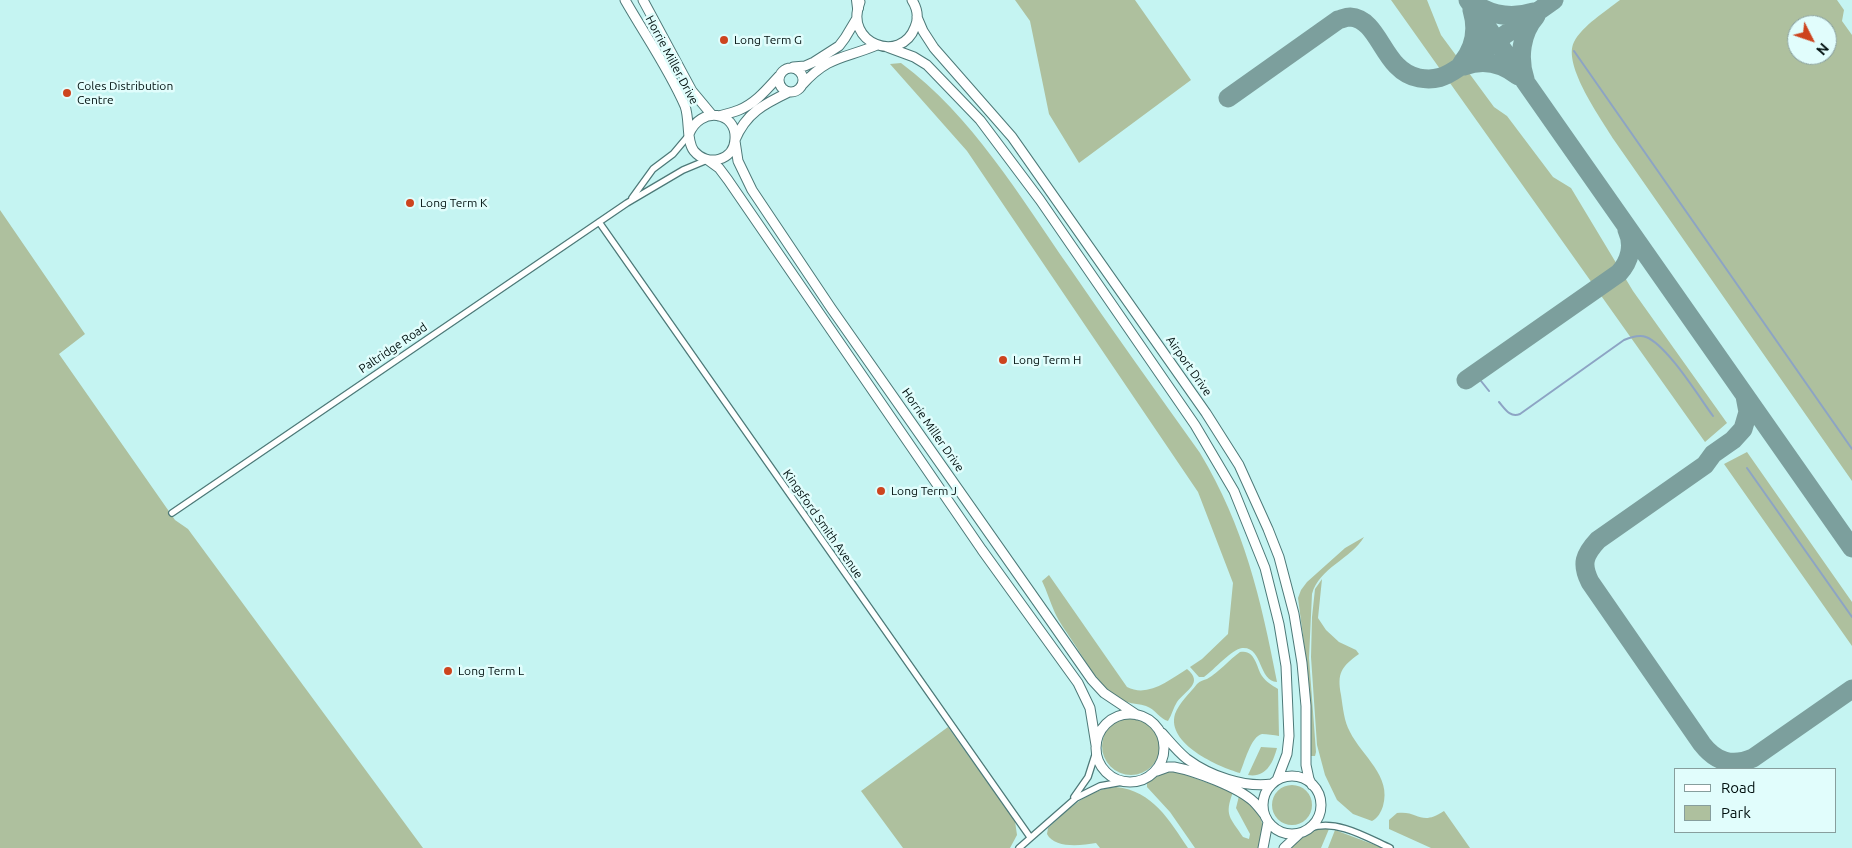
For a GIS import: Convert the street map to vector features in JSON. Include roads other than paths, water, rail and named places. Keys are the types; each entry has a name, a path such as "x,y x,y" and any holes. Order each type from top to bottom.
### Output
{"main road":[{"name":"Horrie Miller Drive","path":"625,0 682,99 689,121 690,134"},
{"name":"Horrie Miller Drive","path":"643,0 692,91 715,115"},
{"name":"Airport Drive","path":"912,0 923,32 934,48 1012,137 1206,413 1239,465 1279,557 1294,614 1302,663 1306,706 1306,765 1308,779 1312,785"},
{"path":"858,6 859,28 864,37 882,46 914,56 926,65 980,120 997,141 1195,425 1234,491 1265,568 1279,624 1286,666 1290,719 1289,741 1284,764 1275,782 1264,796 1263,805 1266,818 1263,848"},
{"path":"858,6 846,38 838,46 805,66 783,70 768,90 740,110 699,119 690,134 692,148 699,156 719,168 728,180 977,542 1078,683 1090,708 1096,749 1102,768 1114,779 1122,782 1137,782 1160,769 1174,767 1224,784 1241,792 1254,802 1275,829 1283,833 1292,834 1306,830"},
{"path":"708,160 725,157 732,150 743,122 754,112 789,92 797,90 814,71 834,59 882,46 898,44 908,38 915,28 917,17"},
{"path":"794,67 802,74 802,85"},
{"path":"779,76 780,86 789,92"},
{"path":"715,115 732,125 735,140"},
{"name":"Horrie Miller Drive","path":"735,140 735,151 742,170 768,213 832,308 1092,680 1115,702 1137,714"},
{"path":"1096,749 1099,733 1107,722 1125,714 1137,714 1150,720 1180,752 1202,768 1244,784 1263,786 1285,777 1295,776 1304,779 1318,793 1320,812 1316,821 1284,848"},
{"path":"1154,773 1162,760 1164,752 1159,729"}],"street":[{"name":"Paltridge Road","path":"628,203 653,169 673,154 690,134"},
{"name":"Paltridge Road","path":"172,513 599,222 669,178 708,160"},
{"name":"Kingsford Smith Avenue","path":"599,222 1030,838"},
{"path":"1066,806 1084,784 1096,749"},
{"path":"1019,848 1076,798 1095,788 1122,782"},
{"path":"1306,830 1319,824 1340,827 1390,848"}],"waterway":[{"path":"1574,51 1852,449"},
{"path":"1499,402 1511,414 1520,414 1624,340 1641,336 1654,342 1673,361 1713,416"},
{"path":"1481,381 1489,391"},
{"path":"1747,468 1852,617"}],"place":[{"name":"Long Term G","path":"724,40"},
{"name":"Coles Distribution Centre","path":"67,93"},
{"name":"Long Term K","path":"410,203"},
{"name":"Long Term H","path":"1003,360"},
{"name":"Long Term J","path":"881,491"},
{"name":"Long Term L","path":"448,671"}]}
